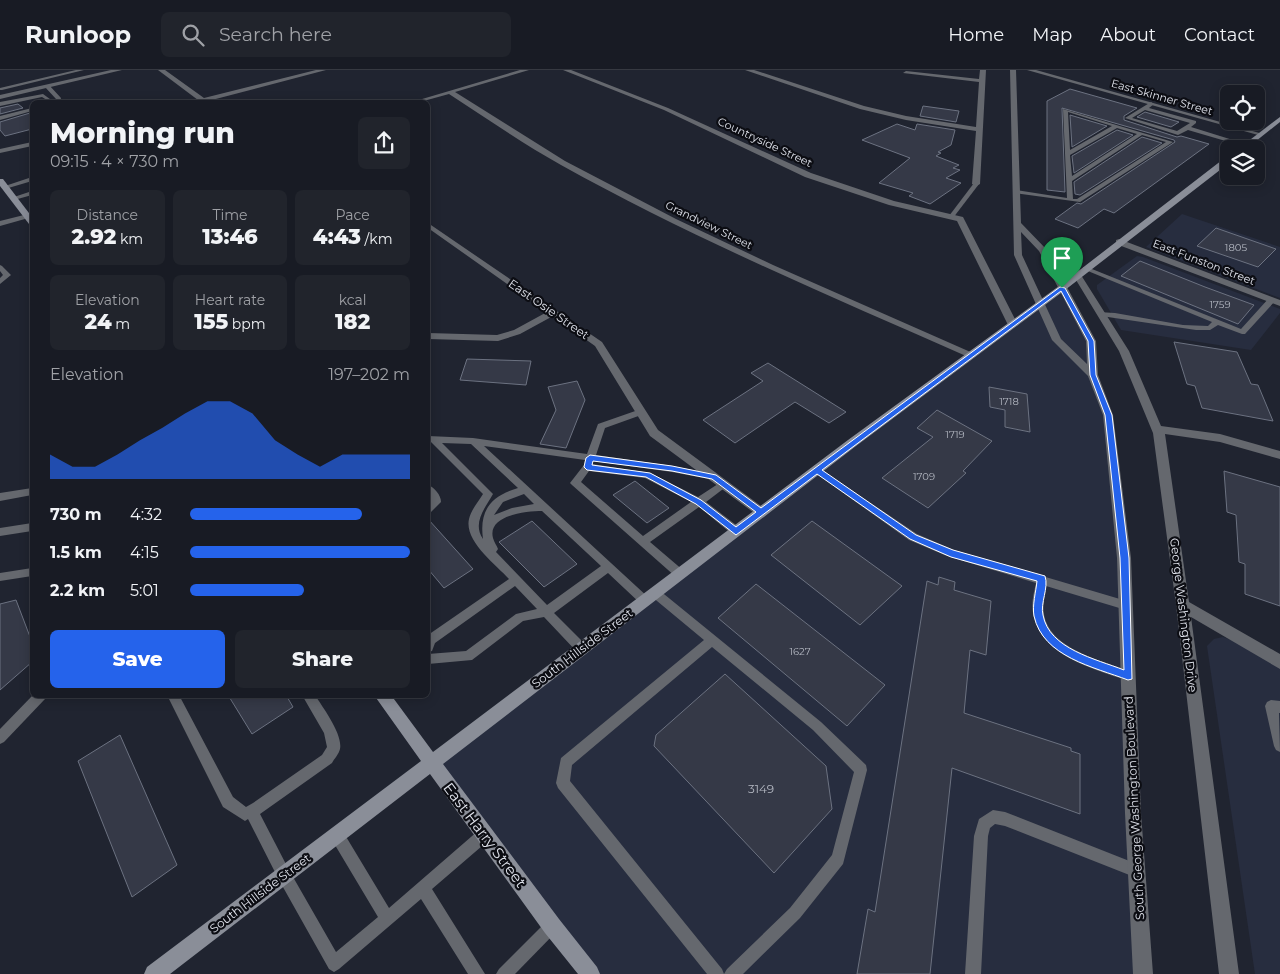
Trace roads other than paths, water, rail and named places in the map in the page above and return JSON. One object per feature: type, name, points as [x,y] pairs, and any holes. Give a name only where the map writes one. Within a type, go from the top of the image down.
[{"type":"main road","points":[[1253,140],[1280,119]]},
{"type":"main road","points":[[1120,242],[1220,166]]},
{"type":"main road","points":[[2,184],[30,217]]},
{"type":"main road","name":"South Hillside Street","points":[[154,974],[970,354],[1013,325],[1062,288],[1077,274],[1120,242]]},
{"type":"main road","name":"East Harry Street","points":[[384,698],[484,835],[590,974]]},
{"type":"street","points":[[3,96],[119,70]]},
{"type":"street","points":[[161,70],[199,100]]},
{"type":"street","points":[[210,100],[323,70]]},
{"type":"street","points":[[422,100],[526,70]]},
{"type":"street","name":"Countryside Street","points":[[566,70],[666,109],[808,175],[892,203],[955,218]]},
{"type":"street","points":[[748,70],[862,108],[906,118],[979,129]]},
{"type":"street","points":[[976,184],[983,70]]},
{"type":"street","name":"South George Washington Boulevard","points":[[1013,70],[1018,255],[1057,340],[1093,375]]},
{"type":"street","name":"East Skinner Street","points":[[1030,70],[1260,134]]},
{"type":"street","points":[[906,73],[982,81]]},
{"type":"street","name":"Grandview Street","points":[[450,92],[562,162],[672,221],[770,267],[970,354]]},
{"type":"street","points":[[0,151],[30,144]]},
{"type":"street","points":[[0,224],[30,218]]},
{"type":"street","points":[[955,218],[1013,325]]},
{"type":"street","name":"South George Washington Boulevard","points":[[1018,224],[1043,250],[1091,341],[1093,375],[1108,415],[1124,558],[1143,974]]},
{"type":"street","name":"East Osie Street","points":[[430,226],[599,344],[654,433],[761,512]]},
{"type":"street","name":"East Funston Street","points":[[1120,242],[1276,301]]},
{"type":"street","name":"George Washington Drive","points":[[1077,274],[1124,351],[1157,429],[1183,605],[1229,974]]},
{"type":"street","points":[[430,336],[498,338],[517,332],[554,312]]},
{"type":"street","points":[[1157,429],[1220,438],[1280,454]]},
{"type":"street","points":[[1183,605],[1280,662]]},
{"type":"lane","points":[[3,96],[1,89],[82,70]]},
{"type":"lane","points":[[47,86],[59,100]]},
{"type":"lane","points":[[0,104],[43,95],[49,100]]},
{"type":"lane","points":[[1144,108],[1194,122],[1178,133],[1128,118],[1144,108],[1151,104]]},
{"type":"lane","points":[[0,118],[30,110]]},
{"type":"lane","points":[[1016,192],[1070,200],[1078,201],[1170,142],[1065,110],[1070,200]]},
{"type":"lane","points":[[1068,154],[1116,126]]},
{"type":"lane","points":[[1187,128],[1223,140]]},
{"type":"lane","points":[[1070,180],[1141,134]]},
{"type":"lane","points":[[2,184],[30,179]]},
{"type":"lane","points":[[955,218],[976,184]]},
{"type":"lane","points":[[14,198],[30,194]]},
{"type":"lane","points":[[0,267],[7,275],[0,282]]},
{"type":"lane","points":[[1085,268],[1242,332],[1276,301]]},
{"type":"lane","points":[[1101,314],[1122,315],[1201,329],[1210,328],[1217,322]]},
{"type":"lane","points":[[641,412],[601,426],[589,462],[575,483],[680,574]]},
{"type":"lane","points":[[430,439],[473,442],[589,462],[647,475],[699,502],[736,531]]},
{"type":"lane","points":[[430,439],[488,494],[474,515],[472,529],[477,539],[582,648]]},
{"type":"lane","points":[[473,442],[608,567],[712,640],[818,726],[861,770],[838,859],[795,913],[732,974]]},
{"type":"lane","points":[[589,462],[670,468],[714,477]]},
{"type":"lane","points":[[666,484],[670,468]]},
{"type":"lane","points":[[817,470],[913,537],[951,553],[1126,605]]},
{"type":"lane","points":[[642,542],[724,484]]},
{"type":"lane","points":[[507,571],[487,541],[488,528],[486,523],[492,506],[502,497],[525,490]]},
{"type":"lane","points":[[0,497],[30,492]]},
{"type":"lane","points":[[430,493],[436,498],[436,502],[430,508]]},
{"type":"lane","points":[[488,528],[500,514],[526,507],[544,507]]},
{"type":"lane","points":[[0,532],[30,527]]},
{"type":"lane","points":[[430,659],[468,656],[520,617],[547,612],[608,567]]},
{"type":"lane","points":[[0,577],[30,572]]},
{"type":"lane","points":[[1042,579],[1038,614],[1041,625],[1055,643],[1069,653],[1128,676]]},
{"type":"lane","points":[[430,640],[516,580]]},
{"type":"lane","points":[[712,640],[566,762],[563,783],[717,974]]},
{"type":"lane","points":[[0,738],[38,698]]},
{"type":"lane","points":[[175,698],[228,802],[245,814],[328,759],[334,748],[330,731],[310,698]]},
{"type":"lane","points":[[1280,707],[1271,706],[1280,745]]},
{"type":"lane","points":[[251,811],[284,875],[334,964],[484,835]]},
{"type":"lane","points":[[973,974],[982,836],[984,824],[993,817],[1005,818],[1137,871]]},
{"type":"lane","points":[[337,835],[387,919]]},
{"type":"lane","points":[[423,888],[477,974]]},
{"type":"lane","points":[[504,974],[552,926]]}]
